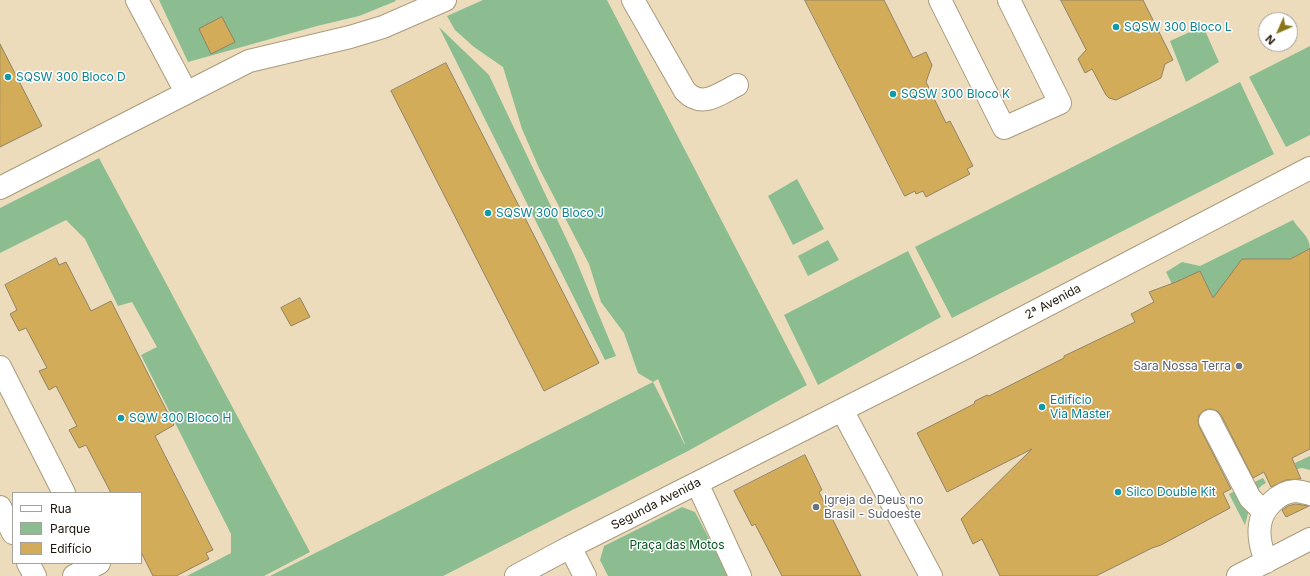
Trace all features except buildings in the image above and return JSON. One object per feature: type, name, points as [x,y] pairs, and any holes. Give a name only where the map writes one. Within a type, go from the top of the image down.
[{"type":"street","points":[[137,0],[186,92]]},
{"type":"street","points":[[0,188],[249,61],[363,33],[445,0]]},
{"type":"street","points":[[633,0],[685,91],[690,97],[697,100],[703,100],[737,85]]},
{"type":"street","points":[[940,0],[1004,128],[1060,103],[1009,0]]},
{"type":"street","name":"2ª Avenida","points":[[795,434],[974,344],[1310,168]]},
{"type":"street","points":[[0,368],[63,492]]},
{"type":"street","points":[[842,410],[932,576]]},
{"type":"street","points":[[1210,421],[1250,498],[1258,506],[1265,510]]},
{"type":"street","name":"Segunda Avenida","points":[[516,576],[570,547],[795,434]]},
{"type":"street","points":[[697,483],[740,576]]},
{"type":"street","points":[[1255,570],[1260,541],[1260,525],[1265,510],[1281,495],[1295,491],[1310,494]]},
{"type":"street","points":[[0,508],[12,531]]},
{"type":"street","points":[[1255,570],[1310,539]]},
{"type":"street","points":[[570,547],[585,576]]},
{"type":"street","points":[[29,564],[35,576]]},
{"type":"street","points":[[74,576],[97,564]]},
{"type":"green space","points":[[159,0],[396,1],[359,16],[317,26],[188,62]]},
{"type":"green space","points":[[483,0],[607,0],[807,385],[688,451],[443,576],[270,576],[653,382],[638,373],[624,333],[601,302],[589,264],[539,168],[522,129],[503,67],[474,47],[455,30],[447,16]],"holes":[[[658,379],[685,444],[685,445],[653,382]]]},
{"type":"green space","points":[[1203,26],[1219,62],[1186,82],[1170,41]]},
{"type":"green space","points":[[439,27],[489,75],[573,253],[616,356],[605,360]]},
{"type":"green space","points":[[1310,46],[1310,135],[1286,147],[1249,77]]},
{"type":"green space","points":[[1240,82],[1274,154],[952,318],[915,247]]},
{"type":"green space","points":[[99,158],[310,552],[264,576],[187,576],[231,553],[231,534],[141,355],[157,347],[132,302],[118,306],[85,239],[66,220],[0,253],[0,208]]},
{"type":"green space","points":[[797,179],[824,229],[793,245],[768,196]]},
{"type":"green space","points":[[1293,220],[1308,240],[1310,249],[1213,298],[1201,273],[1173,286],[1166,272],[1182,262],[1200,266]]},
{"type":"green space","points":[[828,240],[839,260],[808,276],[798,256]]},
{"type":"green space","points":[[908,251],[941,317],[818,385],[784,315]]},
{"type":"green space","points":[[1310,456],[1310,470],[1302,468],[1297,469],[1295,463]]},
{"type":"green space","points":[[1263,478],[1266,483],[1257,490],[1254,495],[1245,525],[1229,494]]},
{"type":"green space","name":"Praça das Motos","points":[[682,507],[695,512],[729,576],[608,576],[600,560],[604,546]]},
{"type":"place","name":"SQSW 300 Bloco L","points":[[1116,27]]},
{"type":"place","name":"SQSW 300 Bloco D","points":[[8,77]]},
{"type":"place","name":"SQSW 300 Bloco K","points":[[893,94]]},
{"type":"place","name":"SQSW 300 Bloco J","points":[[488,213]]},
{"type":"place","name":"Sara Nossa Terra","points":[[1239,366]]},
{"type":"place","name":"Edifício Via Master","points":[[1042,407]]},
{"type":"place","name":"SQW 300 Bloco H","points":[[121,418]]},
{"type":"place","name":"Silco Double Kit","points":[[1118,492]]},
{"type":"place","name":"Igreja de Deus no Brasil - Sudoeste","points":[[816,507]]}]
